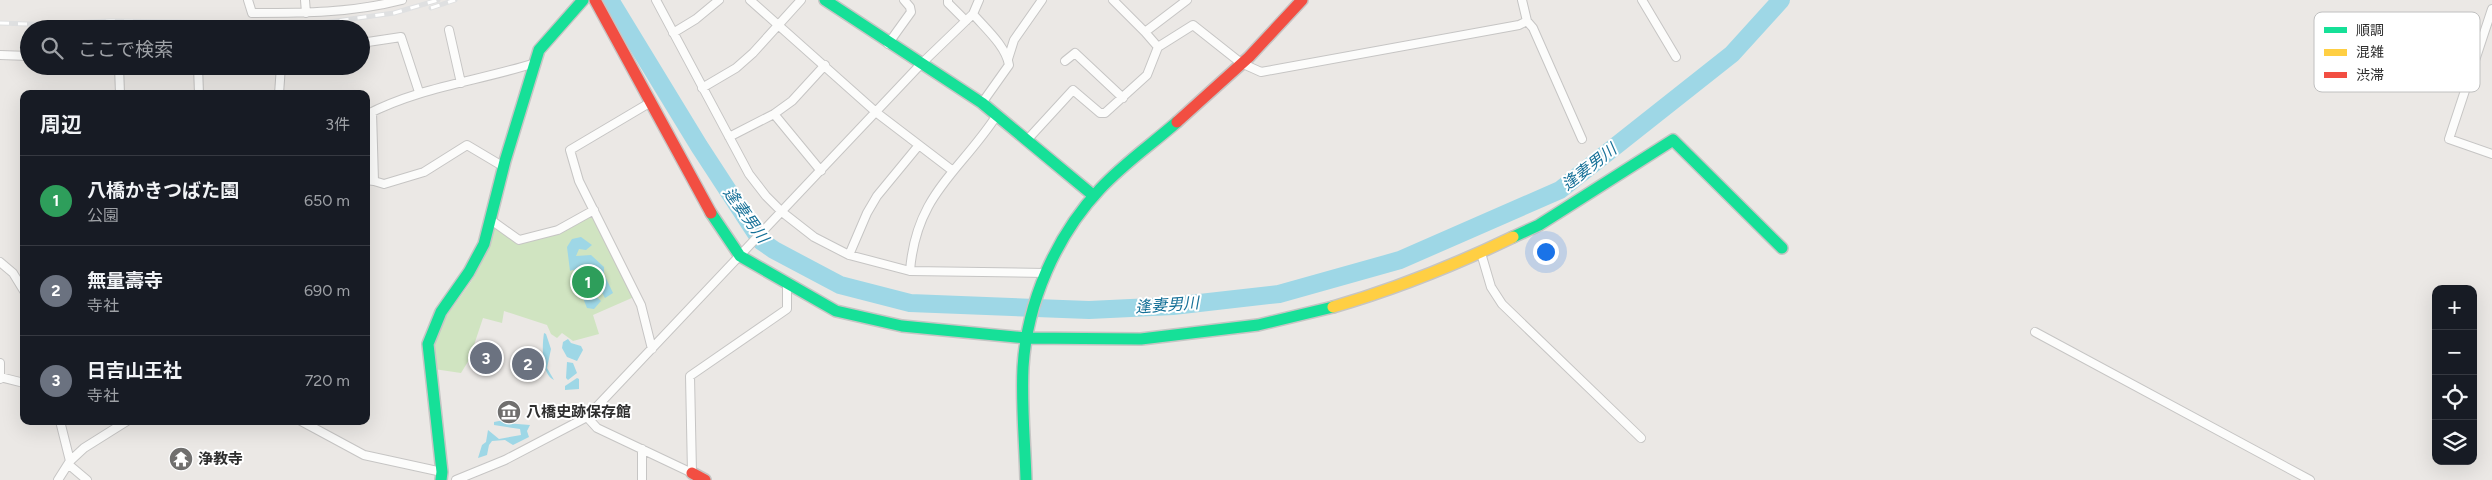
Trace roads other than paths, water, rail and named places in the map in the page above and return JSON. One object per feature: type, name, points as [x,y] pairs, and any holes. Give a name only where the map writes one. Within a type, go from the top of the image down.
[{"type":"street","points":[[248,0],[252,13],[306,13],[354,10],[402,0]]},
{"type":"street","points":[[305,0],[306,13]]},
{"type":"street","points":[[353,0],[354,10]]},
{"type":"street","points":[[308,425],[364,455],[442,476],[430,382],[428,344],[441,312],[469,272],[484,244],[504,167],[539,50],[583,0]]},
{"type":"street","points":[[595,0],[718,226],[742,253],[787,285],[836,311],[883,322],[1027,333],[1141,339],[1258,325],[1307,314],[1374,295],[1481,253],[1538,225],[1672,140],[1782,248]]},
{"type":"street","points":[[656,0],[749,174],[766,196],[782,212],[814,237],[849,255],[910,271],[1043,278]]},
{"type":"street","points":[[673,33],[704,14],[719,0]]},
{"type":"street","points":[[750,0],[877,112],[953,171]]},
{"type":"street","points":[[702,88],[736,68],[754,53],[802,0]]},
{"type":"street","points":[[825,0],[888,44],[982,103],[1028,139],[1094,196]]},
{"type":"street","points":[[888,44],[911,12],[910,7],[904,0]]},
{"type":"street","points":[[948,0],[948,3],[966,21]]},
{"type":"street","points":[[456,480],[505,460],[587,417],[921,64],[973,14],[979,0]]},
{"type":"street","points":[[1008,59],[1014,40],[1042,0]]},
{"type":"street","points":[[1113,0],[1158,47]]},
{"type":"street","points":[[1026,480],[1023,396],[1027,333],[1043,278],[1060,246],[1094,196],[1282,25],[1302,0]]},
{"type":"street","points":[[1522,0],[1527,21],[1533,28],[1582,139]]},
{"type":"street","points":[[1642,0],[1676,57]]},
{"type":"street","points":[[1145,32],[1182,1]]},
{"type":"street","points":[[2480,45],[2492,9]]},
{"type":"street","points":[[973,14],[1008,59],[1009,65],[982,103]]},
{"type":"street","points":[[1028,139],[1073,90],[1103,114],[1147,75],[1158,47],[1193,25],[1241,63],[1261,72],[1519,25],[1527,21]]},
{"type":"street","points":[[449,30],[461,83]]},
{"type":"street","points":[[370,41],[401,37],[419,92]]},
{"type":"street","points":[[1065,61],[1075,53],[1123,98]]},
{"type":"street","points":[[0,55],[20,56]]},
{"type":"street","points":[[370,113],[419,92],[535,63]]},
{"type":"street","points":[[729,138],[774,114],[792,101],[824,65]]},
{"type":"street","points":[[119,75],[120,90]]},
{"type":"street","points":[[198,75],[198,90]]},
{"type":"street","points":[[279,90],[280,75]]},
{"type":"street","points":[[2465,92],[2449,139],[2492,154]]},
{"type":"street","points":[[651,102],[570,150],[579,181],[641,305],[652,349]]},
{"type":"street","points":[[774,114],[821,171]]},
{"type":"street","points":[[910,271],[912,248],[925,209],[997,115]]},
{"type":"street","points":[[370,181],[384,184],[424,172],[467,145],[504,167]]},
{"type":"street","points":[[849,255],[867,213],[877,196],[919,145]]},
{"type":"street","points":[[491,220],[519,240],[558,230],[594,210]]},
{"type":"street","points":[[1481,253],[1491,287],[1502,304],[1641,438]]},
{"type":"street","points":[[0,262],[13,274],[20,284]]},
{"type":"street","points":[[692,473],[690,376],[787,309],[787,285]]},
{"type":"street","points":[[2035,332],[2310,480]]},
{"type":"street","points":[[0,362],[0,378],[20,382]]},
{"type":"street","points":[[587,417],[597,428],[705,480]]},
{"type":"street","points":[[61,425],[69,462],[87,480]]},
{"type":"street","points":[[58,480],[69,462],[84,448],[120,425]]},
{"type":"street","points":[[642,450],[642,480]]},
{"type":"water","points":[[581,237],[592,245],[586,250],[579,249],[576,256],[591,255],[604,267],[604,274],[613,293],[605,298],[596,281],[587,273],[582,270],[570,271],[567,247],[572,239]]},
{"type":"water","points":[[581,281],[593,284],[594,294],[601,301],[594,309],[587,308],[579,288]]},
{"type":"water","points":[[544,333],[551,349],[547,368],[554,380],[550,377],[545,366],[543,352]]},
{"type":"water","points":[[568,339],[571,343],[581,346],[583,350],[577,361],[567,357],[562,348],[563,342]]},
{"type":"water","points":[[567,362],[573,363],[577,373],[568,380],[566,378]]},
{"type":"water","points":[[577,378],[579,379],[579,389],[565,390],[565,386]]},
{"type":"water","points":[[504,420],[506,423],[530,425],[527,431],[529,437],[513,445],[505,440],[492,441],[487,455],[478,458],[482,445],[486,442],[488,430],[499,439],[521,435],[520,429],[494,425],[494,422]]},
{"type":"waterway","name":"逢妻男川","points":[[610,0],[699,146],[761,241],[774,250],[840,285],[910,303],[1089,310],[1173,306],[1279,294],[1400,260],[1560,190],[1732,54],[1781,0]]},
{"type":"railway","points":[[344,20],[394,13],[438,0]]},
{"type":"railway","points":[[431,8],[455,0]]},
{"type":"railway","points":[[0,23],[20,24]]},
{"type":"place","name":"八橋かきつばた園","points":[[588,282]]},
{"type":"place","name":"日吉山王社","points":[[486,358]]},
{"type":"place","name":"無量壽寺","points":[[528,364]]},
{"type":"place","name":"八橋史跡保存館","points":[[509,412]]},
{"type":"place","name":"浄教寺","points":[[181,459]]}]
